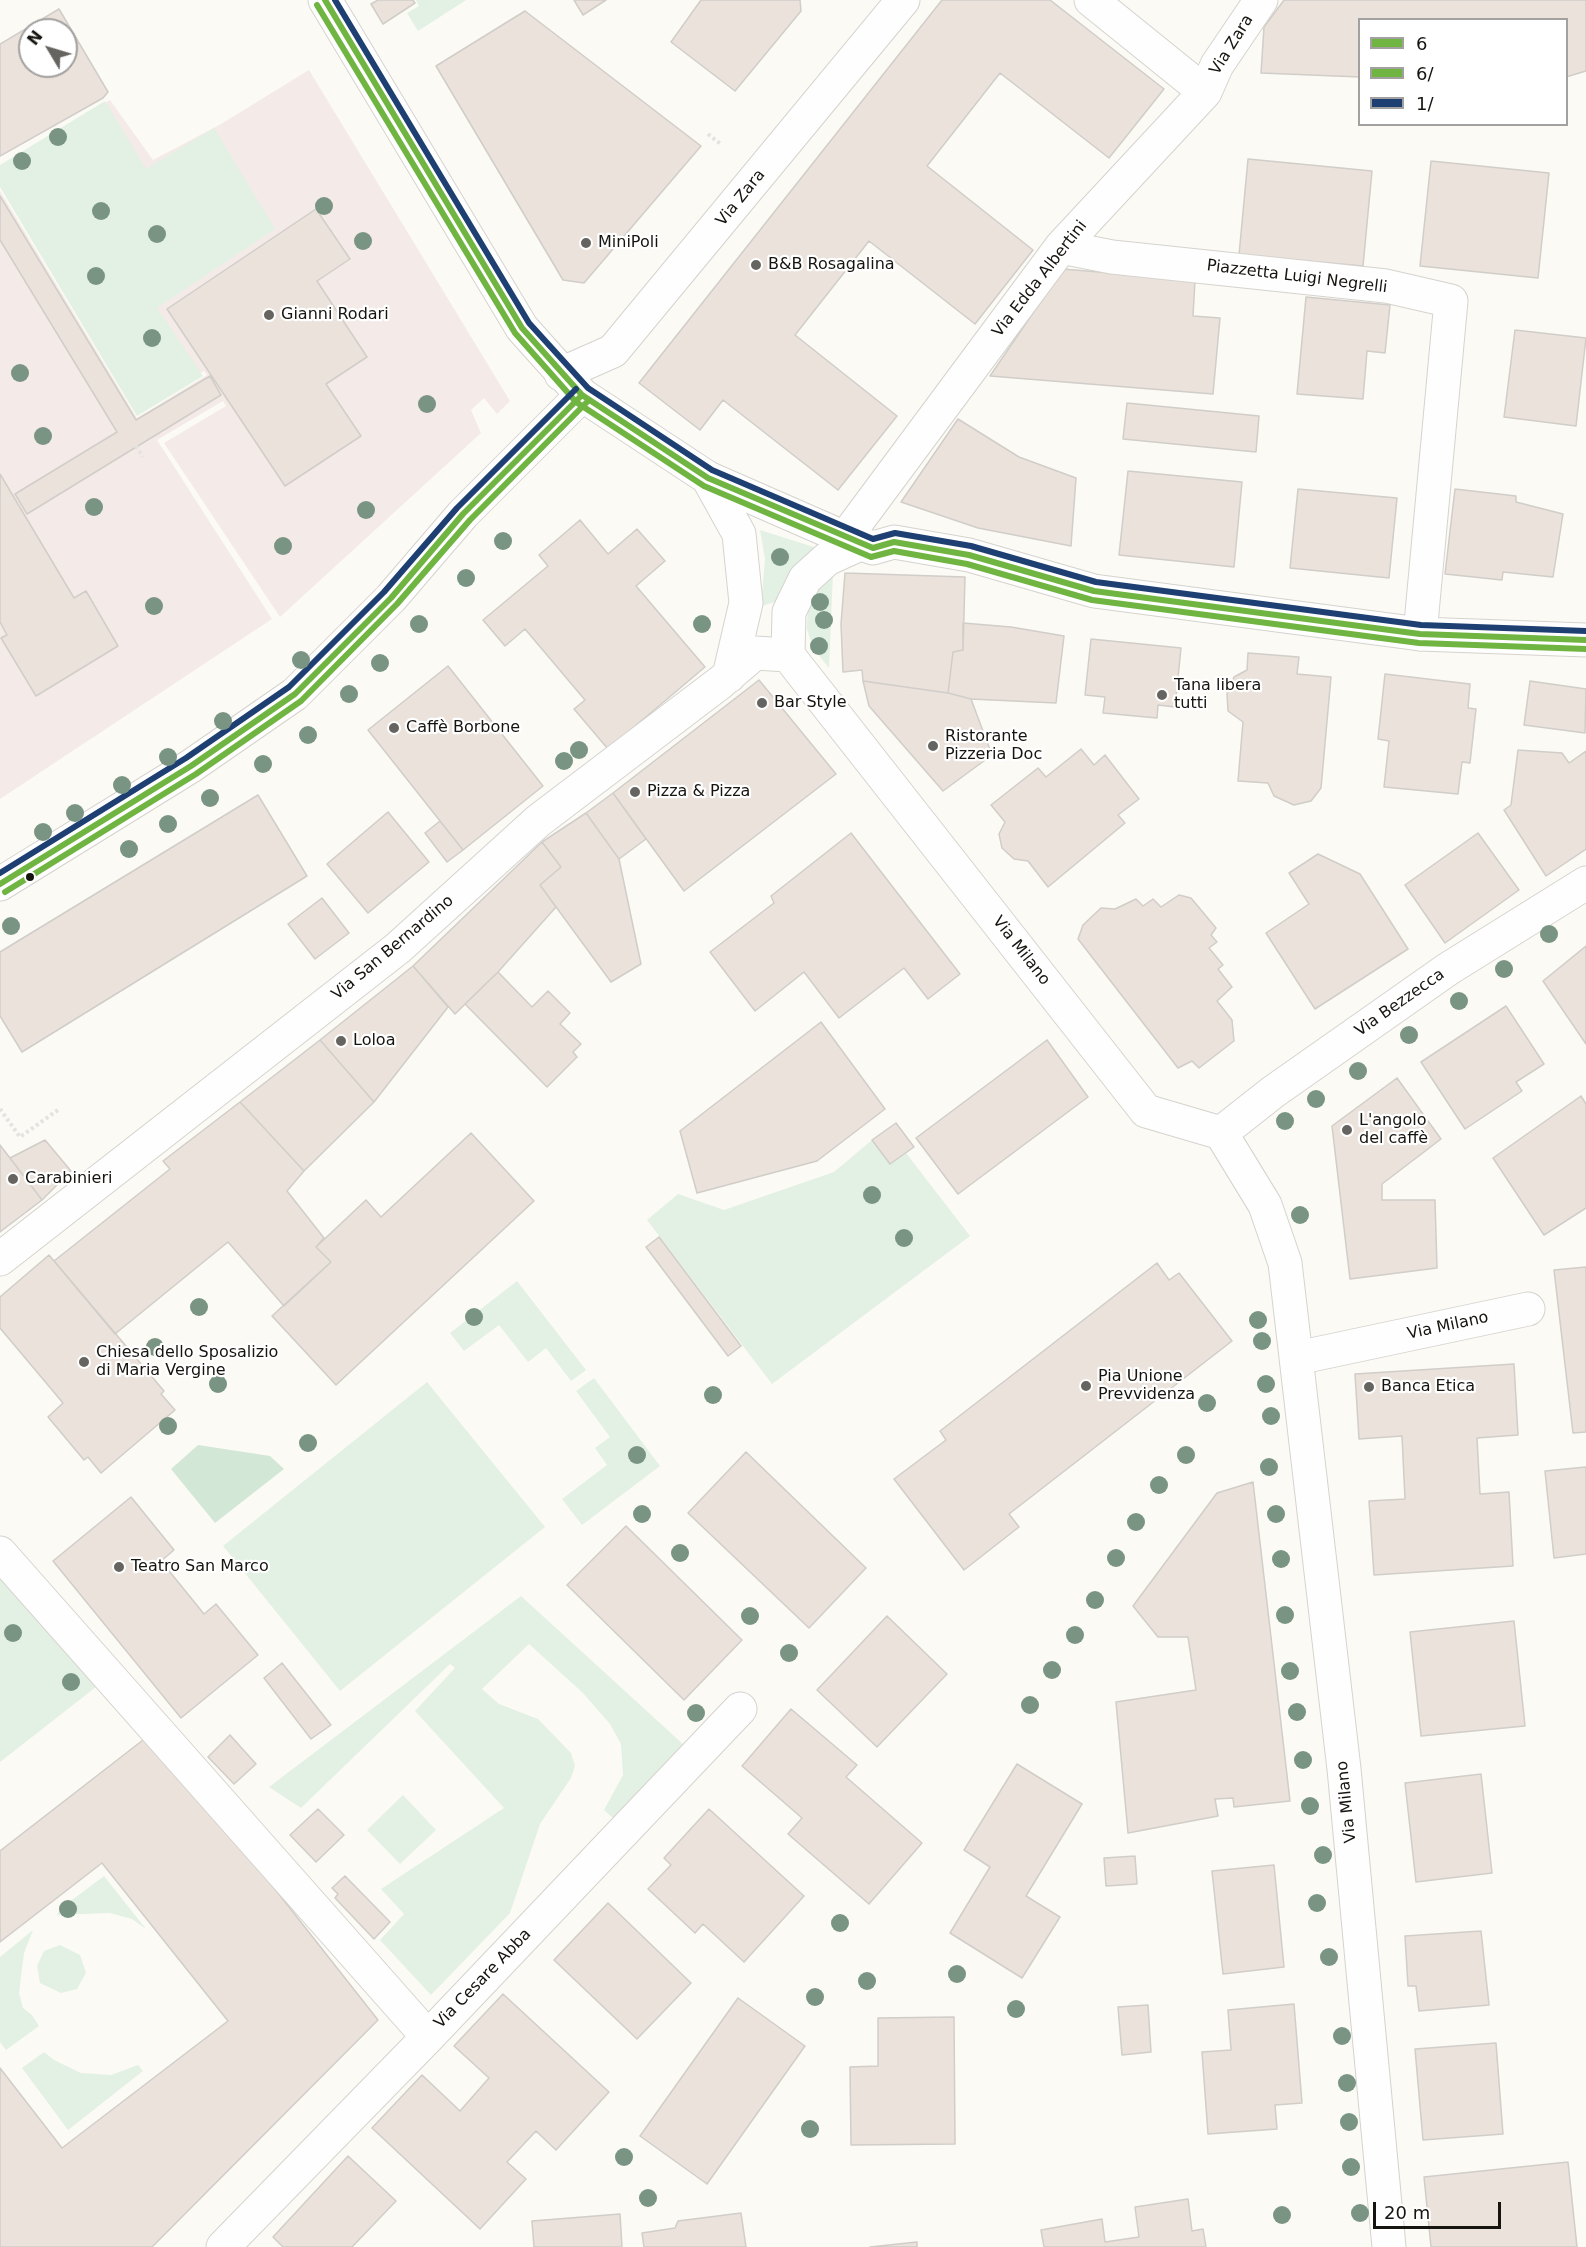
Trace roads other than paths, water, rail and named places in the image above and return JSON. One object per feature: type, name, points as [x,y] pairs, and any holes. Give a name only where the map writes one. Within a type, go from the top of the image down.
[{"type":"street","points":[[325,0],[522,328],[571,385],[708,478],[873,548],[894,542],[969,555],[1102,592],[1420,634],[1586,640]]},
{"type":"street","name":"Via Zara","points":[[571,385],[613,351],[903,0]]},
{"type":"street","points":[[1090,0],[1205,92]]},
{"type":"street","name":"Via Zara","points":[[1205,92],[1217,65],[1261,0]]},
{"type":"street","name":"Via Edda Albertini","points":[[853,541],[1061,247],[1205,92]]},
{"type":"street","name":"Piazzetta Luigi Negrelli","points":[[1061,247],[1112,257],[1386,286],[1451,301],[1420,634]]},
{"type":"street","points":[[0,884],[191,766],[295,694],[391,598],[571,385]]},
{"type":"street","points":[[708,478],[739,534],[746,603],[729,676]]},
{"type":"street","points":[[788,655],[789,612],[805,579],[827,559],[853,541]]},
{"type":"street","name":"Via San Bernardino","points":[[0,1259],[398,948],[538,820],[729,676],[755,653],[788,655]]},
{"type":"street","name":"Via Milano","points":[[788,655],[1146,1111],[1221,1133],[1265,1205],[1285,1263],[1297,1358],[1344,1769],[1389,2247]]},
{"type":"street","name":"Via Bezzecca","points":[[1221,1133],[1273,1092],[1448,969],[1586,883]]},
{"type":"street","name":"Via Milano","points":[[1297,1358],[1528,1309]]},
{"type":"street","points":[[0,1553],[428,2037]]},
{"type":"street","name":"Via Cesare Abba","points":[[222,2247],[428,2037],[740,1708]]},
{"type":"place","name":"MiniPoli","points":[[586,243]]},
{"type":"place","name":"B&B Rosagalina","points":[[756,265]]},
{"type":"place","name":"Gianni Rodari","points":[[269,315]]},
{"type":"place","name":"Tana libera tutti","points":[[1162,695]]},
{"type":"place","name":"Bar Style","points":[[762,703]]},
{"type":"place","name":"Caffè Borbone","points":[[394,728]]},
{"type":"place","name":"Ristorante Pizzeria Doc","points":[[933,746]]},
{"type":"place","name":"Pizza & Pizza","points":[[635,792]]},
{"type":"place","name":"Loloa","points":[[341,1041]]},
{"type":"place","name":"L'angolo del caffè","points":[[1347,1130]]},
{"type":"place","name":"Carabinieri","points":[[13,1179]]},
{"type":"place","name":"Chiesa dello Sposalizio di Maria Vergine","points":[[84,1362]]},
{"type":"place","name":"Pia Unione Prevvidenza","points":[[1086,1386]]},
{"type":"place","name":"Banca Etica","points":[[1369,1387]]},
{"type":"place","name":"Teatro San Marco","points":[[119,1567]]}]
